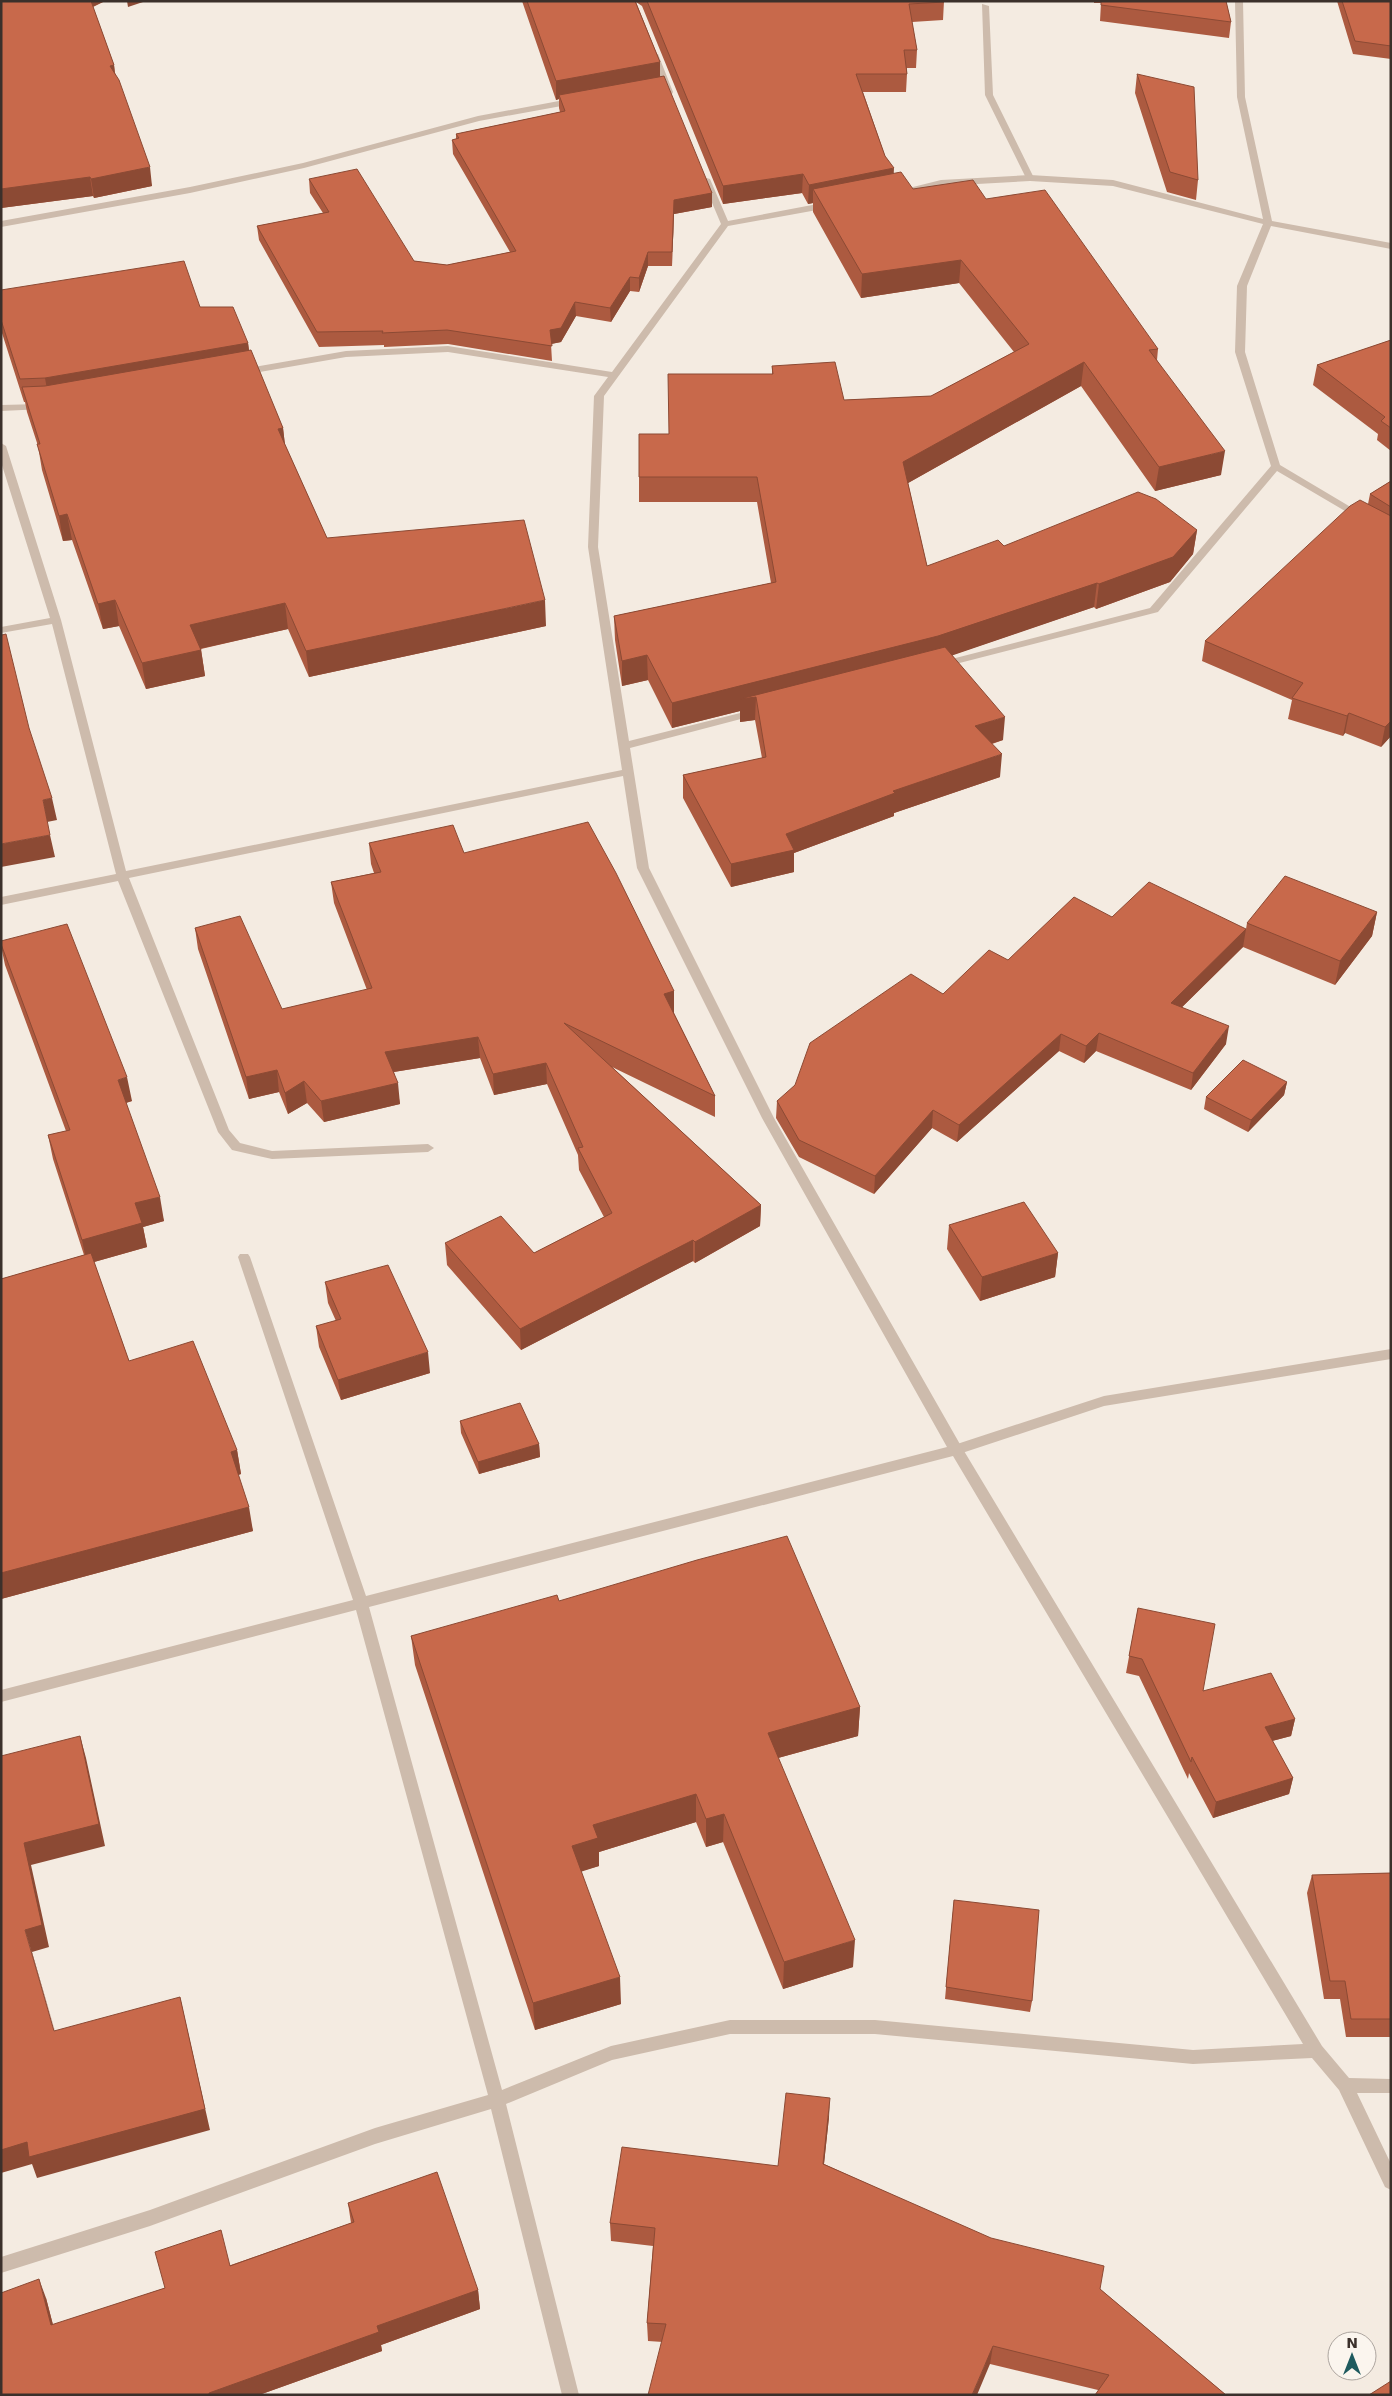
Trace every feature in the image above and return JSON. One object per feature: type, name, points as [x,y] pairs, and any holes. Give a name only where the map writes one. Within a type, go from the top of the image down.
[{"type":"street","points":[[1239,1],[1242,97],[1268,223],[1242,286],[1240,352],[1265,426],[1276,466],[1391,535]]},
{"type":"street","points":[[985,6],[989,95],[1030,178]]},
{"type":"street","points":[[649,42],[661,85],[673,102]]},
{"type":"street","points":[[1,224],[190,190],[304,165],[478,119],[581,100]]},
{"type":"street","points":[[699,163],[725,224]]},
{"type":"street","points":[[885,194],[941,183],[1030,178],[1113,183],[1268,223],[1391,246]]},
{"type":"street","points":[[838,203],[725,224],[599,396],[594,547],[643,868],[768,1118],[956,1450],[1316,2051],[1346,2085],[1391,2182]]},
{"type":"street","points":[[231,374],[346,354],[448,349],[614,375]]},
{"type":"street","points":[[1,408],[48,406]]},
{"type":"street","points":[[1,446],[56,620],[122,876],[224,1132],[236,1146],[272,1155],[428,1148]]},
{"type":"street","points":[[933,667],[1154,610],[1276,466]]},
{"type":"street","points":[[1,630],[56,620]]},
{"type":"street","points":[[624,746],[769,709]]},
{"type":"street","points":[[1,901],[628,772]]},
{"type":"street","points":[[244,1257],[361,1603],[497,2100],[571,2395]]},
{"type":"street","points":[[1,1696],[956,1450],[1104,1401],[1391,1354]]},
{"type":"street","points":[[1,2265],[150,2218],[375,2136],[497,2100],[611,2053],[730,2027],[875,2027],[1194,2056],[1316,2051]]},
{"type":"street","points":[[1346,2085],[1391,2086]]},
{"type":"building","points":[[1,1],[91,1],[114,65],[110,66],[119,80],[150,167],[91,179],[90,177],[1,189]]},
{"type":"building","points":[[527,1],[635,1],[660,62],[556,81]]},
{"type":"building","points":[[647,1],[944,1],[909,4],[917,50],[904,50],[907,74],[856,74],[885,156],[894,168],[809,185],[803,174],[723,186]]},
{"type":"building","points":[[1101,1],[1226,1],[1231,22],[1101,5]]},
{"type":"building","points":[[1342,1],[1391,1],[1391,46],[1355,41]]},
{"type":"building","points":[[1137,74],[1194,87],[1198,180],[1170,172]]},
{"type":"building","points":[[664,76],[712,193],[674,200],[672,252],[648,252],[639,278],[630,277],[610,308],[575,302],[561,328],[550,330],[552,346],[447,330],[382,333],[383,331],[317,332],[257,226],[329,212],[309,179],[357,169],[414,261],[447,265],[516,251],[452,140],[459,138],[456,134],[565,111],[559,95]]},
{"type":"building","points":[[901,172],[913,189],[973,180],[986,199],[1045,190],[1158,349],[1149,350],[1225,451],[1159,467],[1084,362],[903,462],[927,566],[998,540],[1004,546],[1138,492],[1156,499],[1197,530],[1173,557],[1099,584],[1097,583],[938,636],[672,703],[647,655],[622,661],[614,616],[776,582],[757,477],[639,477],[639,434],[669,434],[668,374],[773,374],[772,366],[835,362],[844,400],[931,396],[1029,344],[961,260],[862,274],[813,189]]},
{"type":"building","points":[[184,261],[200,307],[233,307],[248,343],[45,378],[20,379],[1,320],[1,290]]},
{"type":"building","points":[[1391,340],[1391,428],[1381,421],[1385,417],[1317,365]]},
{"type":"building","points":[[251,350],[283,428],[278,429],[327,538],[524,520],[545,600],[306,651],[285,603],[190,625],[201,650],[142,663],[115,600],[98,604],[67,514],[59,516],[37,444],[40,444],[22,387],[45,386]]},
{"type":"building","points":[[1391,481],[1391,507],[1370,494]]},
{"type":"building","points":[[1360,500],[1391,516],[1391,721],[1385,727],[1349,713],[1347,716],[1292,698],[1303,683],[1205,641],[1350,506]]},
{"type":"building","points":[[1,633],[2,635],[6,634],[29,728],[52,798],[43,800],[50,835],[1,844]]},
{"type":"building","points":[[945,647],[1005,717],[975,726],[1002,754],[893,791],[895,793],[786,834],[794,850],[731,864],[683,775],[766,757],[756,697],[740,699]]},
{"type":"building","points":[[588,822],[616,873],[674,991],[664,994],[715,1096],[564,1023],[761,1205],[695,1242],[693,1240],[520,1329],[445,1243],[501,1216],[534,1253],[612,1213],[578,1148],[583,1147],[546,1063],[493,1074],[478,1037],[385,1052],[398,1083],[321,1101],[304,1081],[285,1093],[277,1070],[246,1077],[195,928],[240,916],[282,1009],[372,988],[331,882],[381,872],[369,843],[453,825],[464,853]]},
{"type":"building","points":[[1285,876],[1377,912],[1340,961],[1247,923]]},
{"type":"building","points":[[1149,882],[1246,929],[1171,1003],[1229,1026],[1193,1073],[1099,1033],[1086,1046],[1061,1034],[959,1125],[933,1110],[875,1176],[799,1140],[777,1101],[795,1085],[810,1043],[911,974],[943,994],[989,950],[1008,960],[1074,897],[1112,917]]},
{"type":"building","points":[[67,924],[127,1077],[118,1080],[160,1197],[135,1203],[142,1223],[82,1240],[48,1135],[70,1130],[1,944],[1,941]]},
{"type":"building","points":[[1243,1060],[1287,1082],[1251,1120],[1206,1097]]},
{"type":"building","points":[[1024,1202],[1058,1253],[982,1277],[949,1225]]},
{"type":"building","points":[[91,1253],[129,1361],[193,1341],[237,1450],[231,1452],[249,1507],[1,1573],[1,1279]]},
{"type":"building","points":[[388,1265],[428,1352],[338,1380],[316,1326],[341,1319],[325,1282]]},
{"type":"building","points":[[520,1403],[539,1444],[478,1462],[460,1421]]},
{"type":"building","points":[[787,1536],[860,1707],[768,1733],[855,1940],[784,1962],[724,1814],[706,1819],[696,1794],[593,1825],[598,1838],[572,1846],[620,1977],[533,2003],[411,1636],[557,1595],[559,1601],[697,1560]]},
{"type":"building","points":[[1138,1608],[1215,1624],[1203,1691],[1271,1673],[1295,1719],[1265,1727],[1293,1778],[1216,1802],[1192,1757],[1191,1762],[1142,1659],[1129,1656]]},
{"type":"building","points":[[80,1736],[99,1824],[24,1843],[42,1925],[25,1930],[54,2031],[180,1997],[205,2109],[29,2157],[27,2142],[1,2150],[1,1756]]},
{"type":"building","points":[[1391,1873],[1391,2019],[1351,2019],[1345,1981],[1330,1981],[1312,1875]]},
{"type":"building","points":[[954,1900],[1039,1910],[1032,2001],[946,1987]]},
{"type":"building","points":[[786,2093],[830,2098],[823,2164],[991,2238],[1104,2266],[1100,2289],[1226,2395],[1095,2395],[1109,2375],[993,2346],[972,2395],[648,2395],[666,2324],[647,2323],[655,2228],[610,2223],[622,2147],[778,2166]]},
{"type":"building","points":[[437,2172],[478,2290],[377,2326],[379,2332],[209,2393],[209,2395],[1,2395],[1,2293],[39,2279],[51,2325],[165,2288],[155,2252],[221,2230],[230,2266],[354,2222],[348,2203]]},
{"type":"building","points":[[1391,2381],[1391,2395],[1369,2395]]}]
